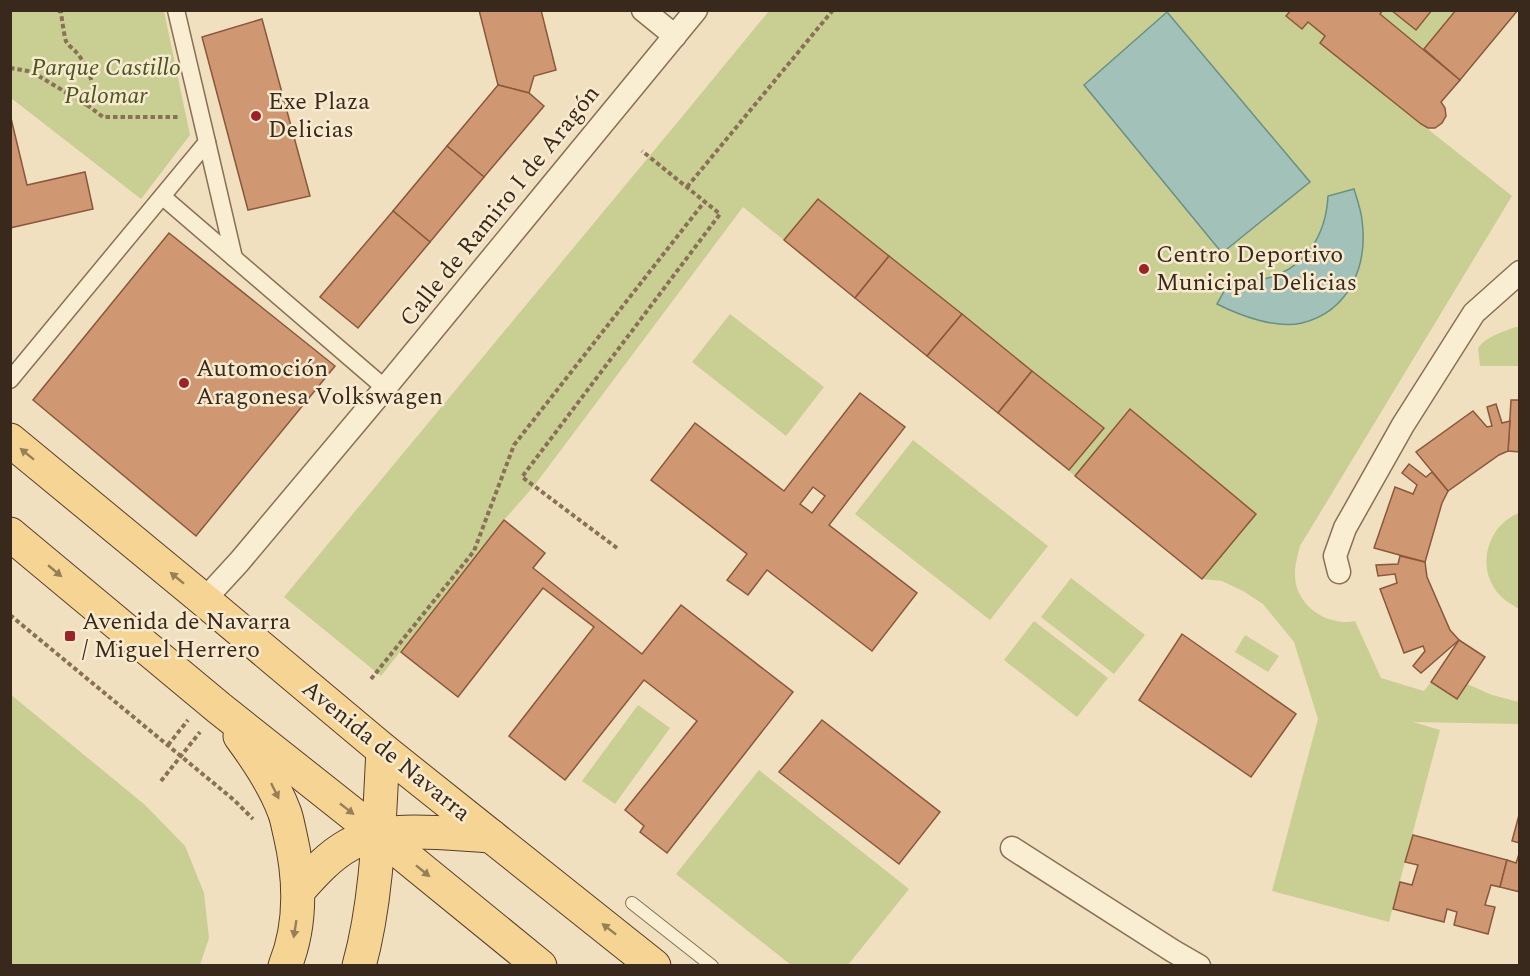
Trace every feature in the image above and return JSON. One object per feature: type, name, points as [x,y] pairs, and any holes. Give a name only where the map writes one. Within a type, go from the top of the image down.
[{"type":"main road","name":"Avenida de Navarra","points":[[10,440],[383,750],[654,966]]},
{"type":"main road","points":[[10,534],[209,720],[250,751],[265,774],[284,811],[295,856],[298,891],[297,925],[285,966]]},
{"type":"main road","points":[[209,720],[378,834],[540,966]]},
{"type":"main road","points":[[359,966],[370,912],[383,750]]},
{"type":"main road","points":[[298,891],[331,857],[350,844],[378,834],[427,832],[491,836]]},
{"type":"street","points":[[176,10],[234,258]]},
{"type":"street","points":[[643,10],[675,36]]},
{"type":"street","name":"Calle de Ramiro I de Aragón","points":[[204,600],[239,562],[385,388],[696,10]]},
{"type":"street","points":[[10,380],[207,142]]},
{"type":"street","points":[[163,196],[385,388]]},
{"type":"street","points":[[1339,572],[1335,556],[1345,528],[1403,425],[1474,313],[1520,272]]},
{"type":"street","points":[[1012,848],[1199,966]]},
{"type":"lane","points":[[632,903],[712,966]]},
{"type":"path","points":[[687,187],[833,10]]},
{"type":"path","points":[[59,11],[66,41],[86,65],[93,88],[87,105]]},
{"type":"path","points":[[10,68],[37,75],[103,117],[201,117]]},
{"type":"path","points":[[617,548],[522,477],[720,214],[642,151]]},
{"type":"path","points":[[371,679],[474,551],[513,445],[705,201]]},
{"type":"path","points":[[10,615],[234,800],[256,823]]},
{"type":"path","points":[[162,781],[209,720]]},
{"type":"path","points":[[168,745],[185,723]]},
{"type":"green space","name":"Parque Castillo Palomar","points":[[10,11],[164,11],[190,135],[141,199],[11,98]]},
{"type":"green space","name":"Centro Deportivo Municipal Delicias","points":[[769,11],[1518,11],[1441,102],[1445,113],[1443,122],[1436,127],[1424,126],[1512,196],[1300,546],[1296,565],[1296,584],[1304,601],[1318,614],[1327,618],[1336,621],[1355,621],[1381,678],[1424,691],[1431,682],[1457,698],[1467,684],[1492,695],[1519,702],[1519,724],[1413,722],[1440,730],[1389,922],[1272,891],[1318,719],[1294,642],[1263,604],[1222,581],[1202,579],[743,207],[534,486],[504,520],[381,676],[284,597]]},
{"type":"green space","points":[[730,314],[824,387],[786,436],[692,362]]},
{"type":"green space","points":[[1519,327],[1519,366],[1480,366],[1478,348],[1495,335]]},
{"type":"green space","points":[[913,440],[1048,546],[990,620],[855,514]]},
{"type":"green space","points":[[1519,513],[1519,609],[1504,600],[1497,592],[1487,570],[1487,558],[1488,547],[1493,536],[1508,519]]},
{"type":"green space","points":[[1071,578],[1145,635],[1114,674],[1041,617]]},
{"type":"green space","points":[[1034,621],[1108,678],[1077,717],[1004,660]]},
{"type":"green space","points":[[1245,635],[1279,656],[1268,672],[1235,652]]},
{"type":"green space","points":[[10,694],[145,805],[185,846],[204,893],[209,938],[200,965],[11,965]]},
{"type":"green space","points":[[638,705],[670,728],[615,804],[582,781]]},
{"type":"green space","points":[[759,770],[909,889],[848,965],[791,965],[676,874]]},
{"type":"water","points":[[1167,12],[1310,182],[1222,253],[1084,85]]},
{"type":"water","points":[[1354,189],[1362,220],[1362,253],[1352,284],[1344,297],[1332,308],[1319,317],[1302,323],[1281,324],[1248,317],[1217,304],[1231,279],[1268,278],[1294,266],[1312,247],[1318,236],[1328,196]]},
{"type":"building","points":[[479,10],[541,10],[556,70],[534,76],[529,93],[498,85]]},
{"type":"building","points":[[1291,10],[1383,10],[1380,14],[1460,80],[1441,102],[1446,116],[1442,123],[1435,128],[1428,128],[1421,124],[1320,43],[1325,36],[1308,22],[1302,29],[1286,16]]},
{"type":"building","points":[[1391,10],[1432,10],[1416,30]]},
{"type":"building","points":[[1456,10],[1518,10],[1460,80],[1424,49]]},
{"type":"building","name":"Exe Plaza Delicias","points":[[262,19],[310,196],[248,210],[202,37]]},
{"type":"building","points":[[498,85],[529,93],[544,106],[484,177],[447,146]]},
{"type":"building","points":[[10,114],[27,185],[85,172],[93,209],[10,228]]},
{"type":"building","points":[[447,146],[484,177],[430,242],[393,211]]},
{"type":"building","points":[[818,199],[889,256],[855,298],[784,240]]},
{"type":"building","points":[[393,211],[430,242],[358,328],[320,297]]},
{"type":"building","name":"Automoción Aragonesa Volkswagen","points":[[169,233],[335,366],[196,536],[33,400]]},
{"type":"building","points":[[889,256],[962,314],[927,356],[855,298]]},
{"type":"building","points":[[962,314],[1032,371],[998,413],[927,356]]},
{"type":"building","points":[[1032,371],[1104,428],[1069,470],[998,413]]},
{"type":"building","points":[[860,393],[905,427],[829,525],[917,593],[872,651],[767,570],[748,595],[727,580],[747,554],[651,480],[695,423],[784,491]],"holes":[[[813,487],[825,496],[812,513],[800,504]]]},
{"type":"building","points":[[1511,400],[1520,400],[1520,452],[1508,451]]},
{"type":"building","points":[[1496,404],[1502,423],[1510,421],[1508,451],[1448,491],[1416,452],[1473,411],[1487,427],[1492,426],[1487,407]]},
{"type":"building","points":[[1130,409],[1256,514],[1202,579],[1075,476]]},
{"type":"building","points":[[1409,464],[1426,477],[1432,472],[1448,491],[1442,503],[1425,562],[1374,548],[1395,487],[1413,494],[1417,485],[1402,473]]},
{"type":"building","points":[[504,520],[545,553],[533,568],[642,654],[681,605],[793,692],[667,853],[640,832],[644,826],[625,810],[697,721],[644,680],[565,780],[509,736],[594,627],[543,588],[458,697],[401,652]]},
{"type":"building","points":[[1400,556],[1425,562],[1427,577],[1450,630],[1459,640],[1421,673],[1413,666],[1425,651],[1423,646],[1404,653],[1380,589],[1397,583],[1395,574],[1378,576],[1376,565],[1398,564]]},
{"type":"building","points":[[1182,634],[1296,714],[1251,777],[1139,700]]},
{"type":"building","points":[[1459,640],[1485,657],[1457,699],[1431,682]]},
{"type":"building","points":[[822,720],[940,812],[899,864],[779,772]]},
{"type":"building","points":[[1520,815],[1520,843],[1512,841]]},
{"type":"building","points":[[1413,835],[1507,860],[1500,887],[1491,885],[1485,905],[1495,907],[1488,934],[1454,925],[1457,912],[1447,909],[1444,922],[1393,909],[1400,882],[1412,885],[1418,865],[1405,862]]},
{"type":"building","points":[[1520,851],[1520,892],[1500,887],[1507,860],[1516,863]]},
{"type":"place","name":"Exe Plaza Delicias","points":[[256,116]]},
{"type":"place","name":"Centro Deportivo Municipal Delicias","points":[[1144,269]]},
{"type":"place","name":"Automoción Aragonesa Volkswagen","points":[[184,383]]},
{"type":"place","name":"Avenida de Navarra / Miguel Herrero","points":[[70,636]]}]
